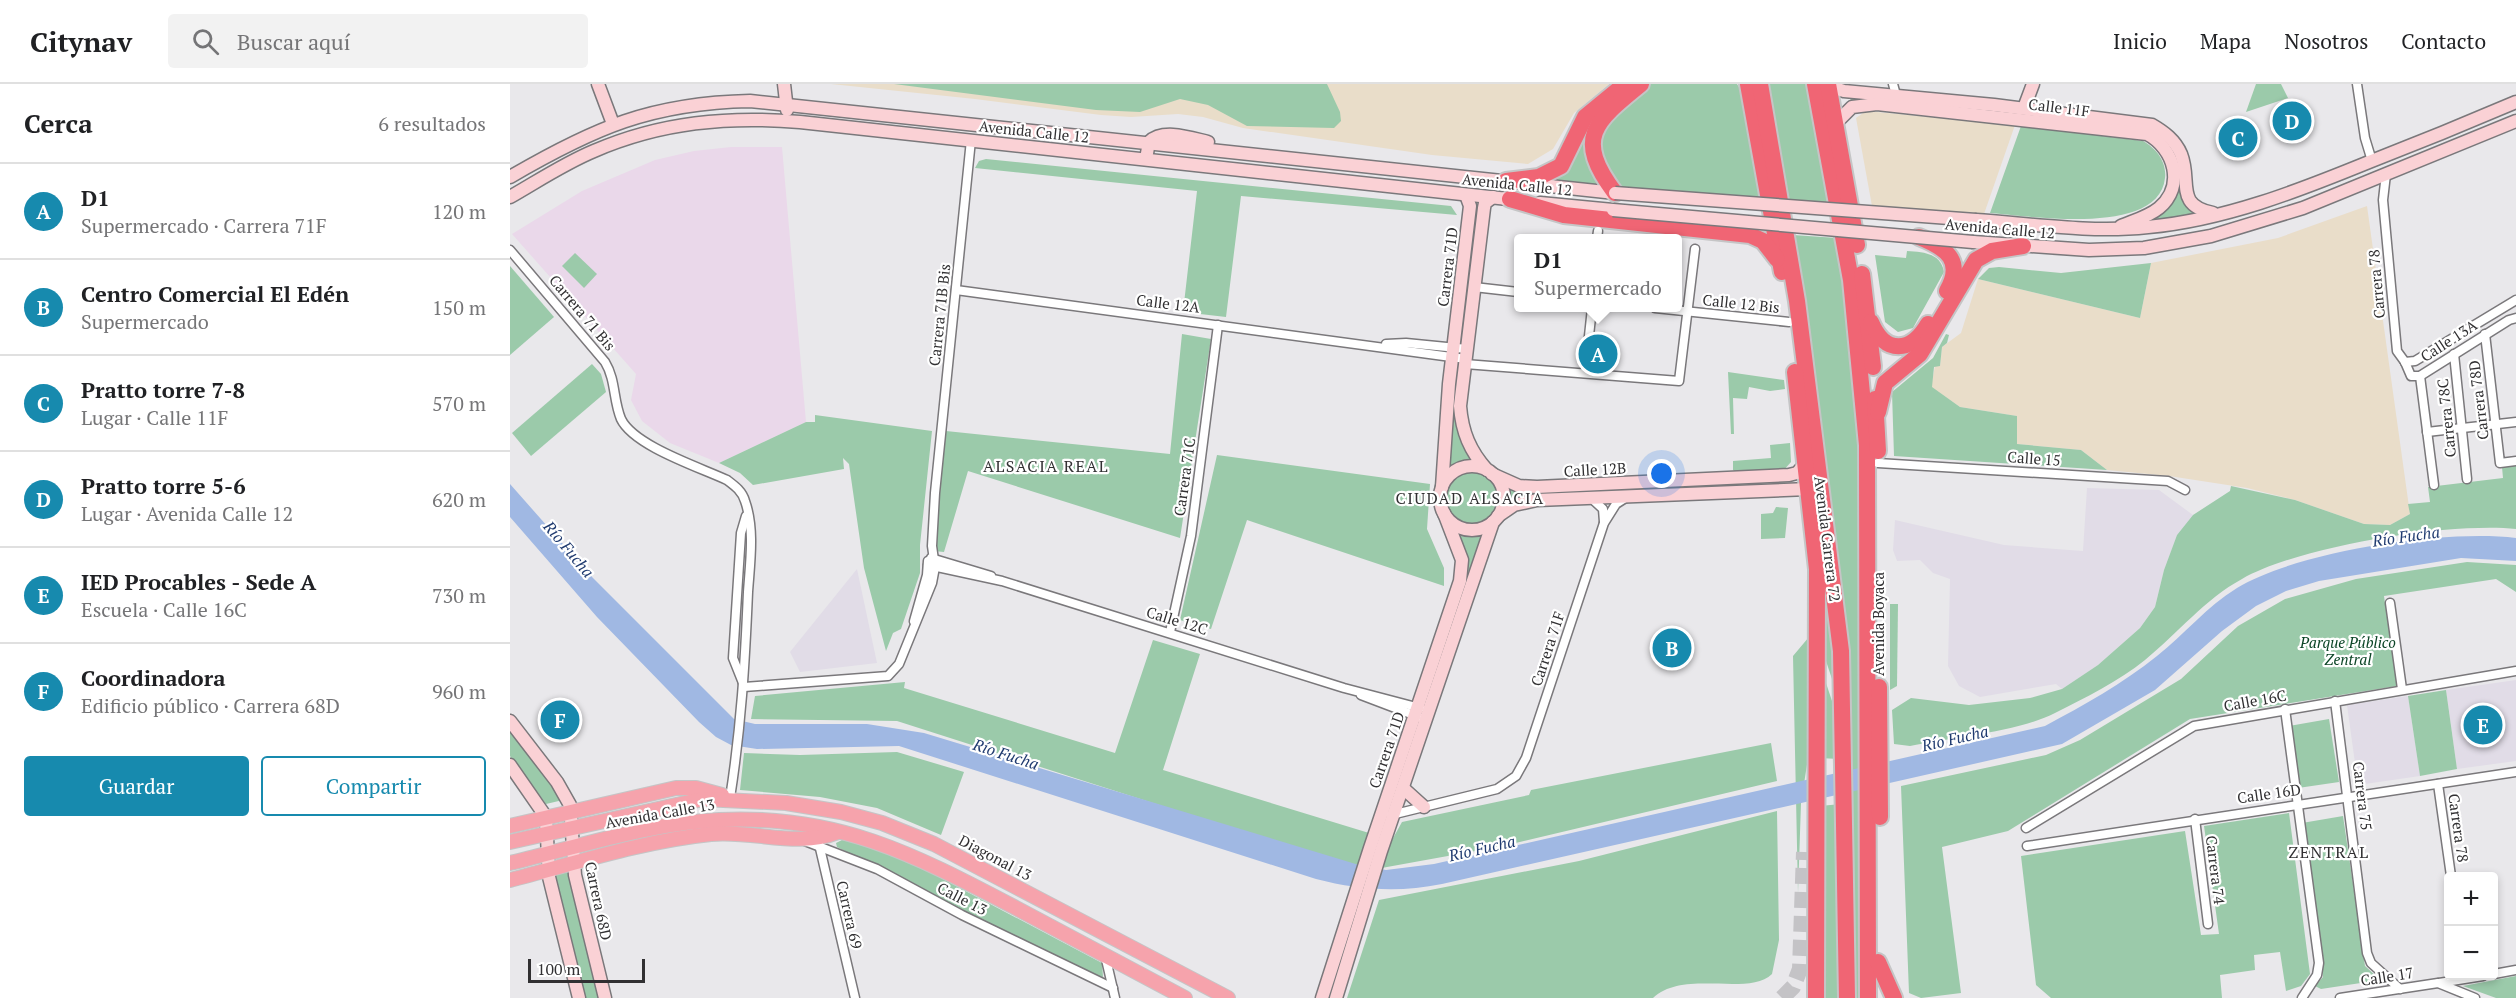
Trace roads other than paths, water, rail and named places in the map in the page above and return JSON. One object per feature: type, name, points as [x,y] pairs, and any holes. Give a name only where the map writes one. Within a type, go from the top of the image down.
[{"type":"highway","points":[[1506,181],[1539,177],[1561,166],[1585,117],[1625,84]]},
{"type":"highway","points":[[1615,193],[1597,167],[1594,155],[1594,134],[1605,113],[1641,84]]},
{"type":"highway","points":[[1741,84],[1751,102]]},
{"type":"highway","name":"Avenida Carrera 72","points":[[1748,84],[1789,322],[1817,569],[1816,737],[1811,806],[1816,998]]},
{"type":"highway","name":"Avenida Carrera 72","points":[[1760,84],[1800,324],[1841,651],[1847,998]]},
{"type":"highway","points":[[1824,85],[1836,123],[1862,279],[1875,393],[1868,531],[1868,664],[1874,749],[1879,998]]},
{"type":"highway","points":[[1824,85],[1859,348],[1878,463],[1879,501],[1868,531]]},
{"type":"highway","points":[[1760,148],[1766,117]]},
{"type":"highway","points":[[1501,198],[1571,216],[1750,235],[1766,244],[1780,265]]},
{"type":"highway","points":[[1867,310],[1876,333],[1892,345],[1909,345],[1923,333],[1953,279],[1955,270],[1953,262],[1941,248],[1919,237]]},
{"type":"highway","points":[[1846,246],[1862,279]]},
{"type":"highway","points":[[1872,428],[1885,383],[1920,354],[1976,260],[1992,251],[2023,246]]},
{"type":"highway","name":"Avenida Boyaca","points":[[1874,749],[1880,684],[1879,501]]},
{"type":"highway","points":[[1818,649],[1843,724]]},
{"type":"highway","points":[[1868,664],[1880,684]]},
{"type":"highway","points":[[1868,998],[1874,796]]},
{"type":"highway","points":[[1804,852],[1811,806]]},
{"type":"highway","points":[[1878,962],[1894,998]]},
{"type":"main road","points":[[598,84],[613,124]]},
{"type":"main road","points":[[784,84],[788,121]]},
{"type":"main road","points":[[2024,108],[2033,84]]},
{"type":"main road","name":"Calle 11F","points":[[1824,85],[1844,91],[1895,89],[2152,125],[2169,136],[2181,155],[2186,192],[2193,205],[2199,210],[2217,214]]},
{"type":"main road","name":"Avenida Calle 12","points":[[510,177],[569,143],[613,124],[652,112],[705,104],[750,101],[786,103],[1615,193],[2114,228],[2174,224],[2270,200],[2373,161],[2516,102]]},
{"type":"main road","name":"Calle 11F","points":[[1836,123],[1852,107],[1877,104],[2147,134],[2162,144],[2172,160],[2172,188],[2161,206],[2152,213],[2114,228]]},
{"type":"main road","name":"Avenida Calle 12","points":[[510,197],[593,151],[656,129],[719,120],[788,121],[1613,210],[2023,246],[2089,250],[2144,248],[2185,242],[2263,222],[2516,121]]},
{"type":"main road","points":[[1146,159],[1149,142]]},
{"type":"main road","name":"Carrera 71D","points":[[1442,487],[1453,352],[1470,206],[1466,195]]},
{"type":"main road","name":"Carrera 71D","points":[[1490,472],[1468,444],[1461,420],[1466,357],[1485,202],[1501,198]]},
{"type":"main road","name":"Calle 12B","points":[[1490,472],[1519,486],[1537,487],[1789,475],[1797,474],[1805,464]]},
{"type":"main road","points":[[1476,467],[1490,472],[1503,494],[1495,519],[1477,530],[1466,530],[1451,522],[1444,513],[1440,498],[1442,487],[1453,473],[1464,468],[1476,467]]},
{"type":"main road","name":"Calle 12B","points":[[1495,519],[1522,502],[1630,495],[1808,489]]},
{"type":"main road","name":"Carrera 71D","points":[[1387,814],[1403,788],[1421,713],[1462,571],[1458,546],[1444,513]]},
{"type":"main road","name":"Carrera 71D","points":[[1336,998],[1359,902],[1375,850],[1421,713],[1495,519]]},
{"type":"main road","name":"Carrera 68D","points":[[510,720],[557,782],[572,811],[573,864],[605,998]]},
{"type":"main road","points":[[510,765],[546,817],[548,870],[579,998]]},
{"type":"main road","name":"Avenida Calle 13","points":[[510,826],[676,788],[704,789],[730,798]]},
{"type":"main road","points":[[1403,788],[1424,807]]},
{"type":"main road","name":"Avenida Calle 13","points":[[510,842],[690,801],[730,798]]},
{"type":"main road","name":"Diagonal 13","points":[[730,798],[786,803],[842,812],[915,835],[1228,998]]},
{"type":"main road","points":[[726,833],[755,820]]},
{"type":"main road","name":"Avenida Calle 13","points":[[510,863],[685,824],[755,820],[840,831]]},
{"type":"main road","points":[[840,831],[885,844],[918,858],[1185,998]]},
{"type":"main road","name":"Avenida Calle 13","points":[[510,880],[682,838],[748,832],[818,842],[840,831]]},
{"type":"main road","name":"Carrera 71D","points":[[1322,998],[1359,902]]},
{"type":"street","points":[[2357,84],[2365,138],[2373,161]]},
{"type":"street","name":"Carrera 71B Bis","points":[[744,687],[877,678],[892,673],[899,664],[921,615],[931,562],[935,493],[971,140]]},
{"type":"street","name":"Carrera 78","points":[[2386,174],[2383,200],[2397,351],[2405,362]]},
{"type":"street","points":[[2369,181],[2383,200]]},
{"type":"street","points":[[1688,311],[1695,249]]},
{"type":"street","name":"Carrera 71 Bis","points":[[510,250],[605,362],[613,378],[617,408],[628,429],[644,442],[736,487],[745,501],[747,510],[741,533],[734,658],[744,687],[730,798]]},
{"type":"street","points":[[1474,287],[1514,292]]},
{"type":"street","name":"Calle 12A","points":[[956,290],[1377,345],[1406,343],[1453,352],[1466,357],[1585,373],[1679,381],[1688,311]]},
{"type":"street","points":[[2405,362],[2415,361],[2513,302],[2516,313]]},
{"type":"street","name":"Calle 12 Bis","points":[[1682,310],[1789,322]]},
{"type":"street","points":[[1585,373],[1592,312]]},
{"type":"street","name":"Calle 13A","points":[[2405,362],[2410,376],[2420,376],[2485,334],[2516,318]]},
{"type":"street","name":"Carrera 71C","points":[[1170,632],[1191,536],[1218,325]]},
{"type":"street","name":"Carrera 78D","points":[[2485,334],[2500,463],[2516,462]]},
{"type":"street","name":"Carrera 78C","points":[[2454,354],[2467,479]]},
{"type":"street","points":[[2420,376],[2434,485]]},
{"type":"street","points":[[2427,432],[2516,422]]},
{"type":"street","name":"Calle 15","points":[[1878,463],[2168,482],[2185,490]]},
{"type":"street","name":"Carrera 71F","points":[[1424,807],[1497,789],[1512,781],[1526,758],[1604,523],[1616,504],[1630,495]]},
{"type":"street","points":[[1590,497],[1603,509],[1604,523]]},
{"type":"street","name":"Calle 12C","points":[[931,562],[1170,632],[1421,713]]},
{"type":"street","points":[[2390,603],[2402,689]]},
{"type":"street","name":"Calle 16C","points":[[2026,828],[2194,726],[2516,671]]},
{"type":"street","name":"Carrera 75","points":[[2336,701],[2367,953],[2371,963],[2400,989]]},
{"type":"street","points":[[2285,709],[2319,963],[2317,975],[2302,998]]},
{"type":"street","name":"Calle 16D","points":[[2027,846],[2297,803],[2516,772]]},
{"type":"street","name":"Carrera 78","points":[[2438,784],[2450,872]]},
{"type":"street","points":[[1387,814],[1424,807]]},
{"type":"street","name":"Carrera 74","points":[[2195,819],[2208,924]]},
{"type":"street","name":"Calle 13","points":[[818,842],[877,869],[962,915],[1113,988]]},
{"type":"street","name":"Carrera 69","points":[[818,842],[855,998]]},
{"type":"street","points":[[1106,955],[1115,998]]},
{"type":"street","points":[[2498,973],[2516,970]]},
{"type":"street","name":"Calle 17","points":[[2340,998],[2455,980]]},
{"type":"street","points":[[2438,983],[2475,998]]},
{"type":"water","points":[[510,484],[593,578],[734,719],[755,724],[867,724],[924,733],[1359,865],[1386,870],[1434,864],[2045,726],[2102,694],[2144,666],[2226,595],[2264,575],[2296,563],[2373,546],[2413,540],[2486,536],[2516,538],[2516,561],[2461,558],[2319,581],[2286,591],[2256,606],[2222,631],[2155,690],[2062,744],[1442,884],[1410,889],[1379,889],[1348,886],[1316,879],[899,746],[757,749],[731,745],[716,737],[699,722],[597,617],[510,517]]},
{"type":"tunnel","points":[[1782,998],[1793,987],[1800,969],[1804,852]]},
{"type":"place","name":"Pratto torre 5-6","points":[[2292,121]]},
{"type":"place","name":"Pratto torre 7-8","points":[[2238,138]]},
{"type":"place","name":"D1","points":[[1598,354]]},
{"type":"place","name":"Centro Comercial El Edén","points":[[1672,648]]},
{"type":"place","name":"Coordinadora","points":[[560,720]]},
{"type":"place","name":"IED Procables - Sede A","points":[[2483,725]]},
{"type":"district","name":"ALSACIA REAL","points":[[1046,466]]},
{"type":"district","name":"CIUDAD ALSACIA","points":[[1470,498]]},
{"type":"district","name":"ZENTRAL","points":[[2329,852]]},
{"type":"water label","name":"Río Fucha","points":[[2406,536]]},
{"type":"water label","name":"Río Fucha","points":[[569,549]]},
{"type":"water label","name":"Río Fucha","points":[[1955,738]]},
{"type":"water label","name":"Río Fucha","points":[[1006,754]]},
{"type":"water label","name":"Río Fucha","points":[[1482,848]]},
{"type":"park label","name":"Parque Público Zentral","points":[[2348,652]]}]
